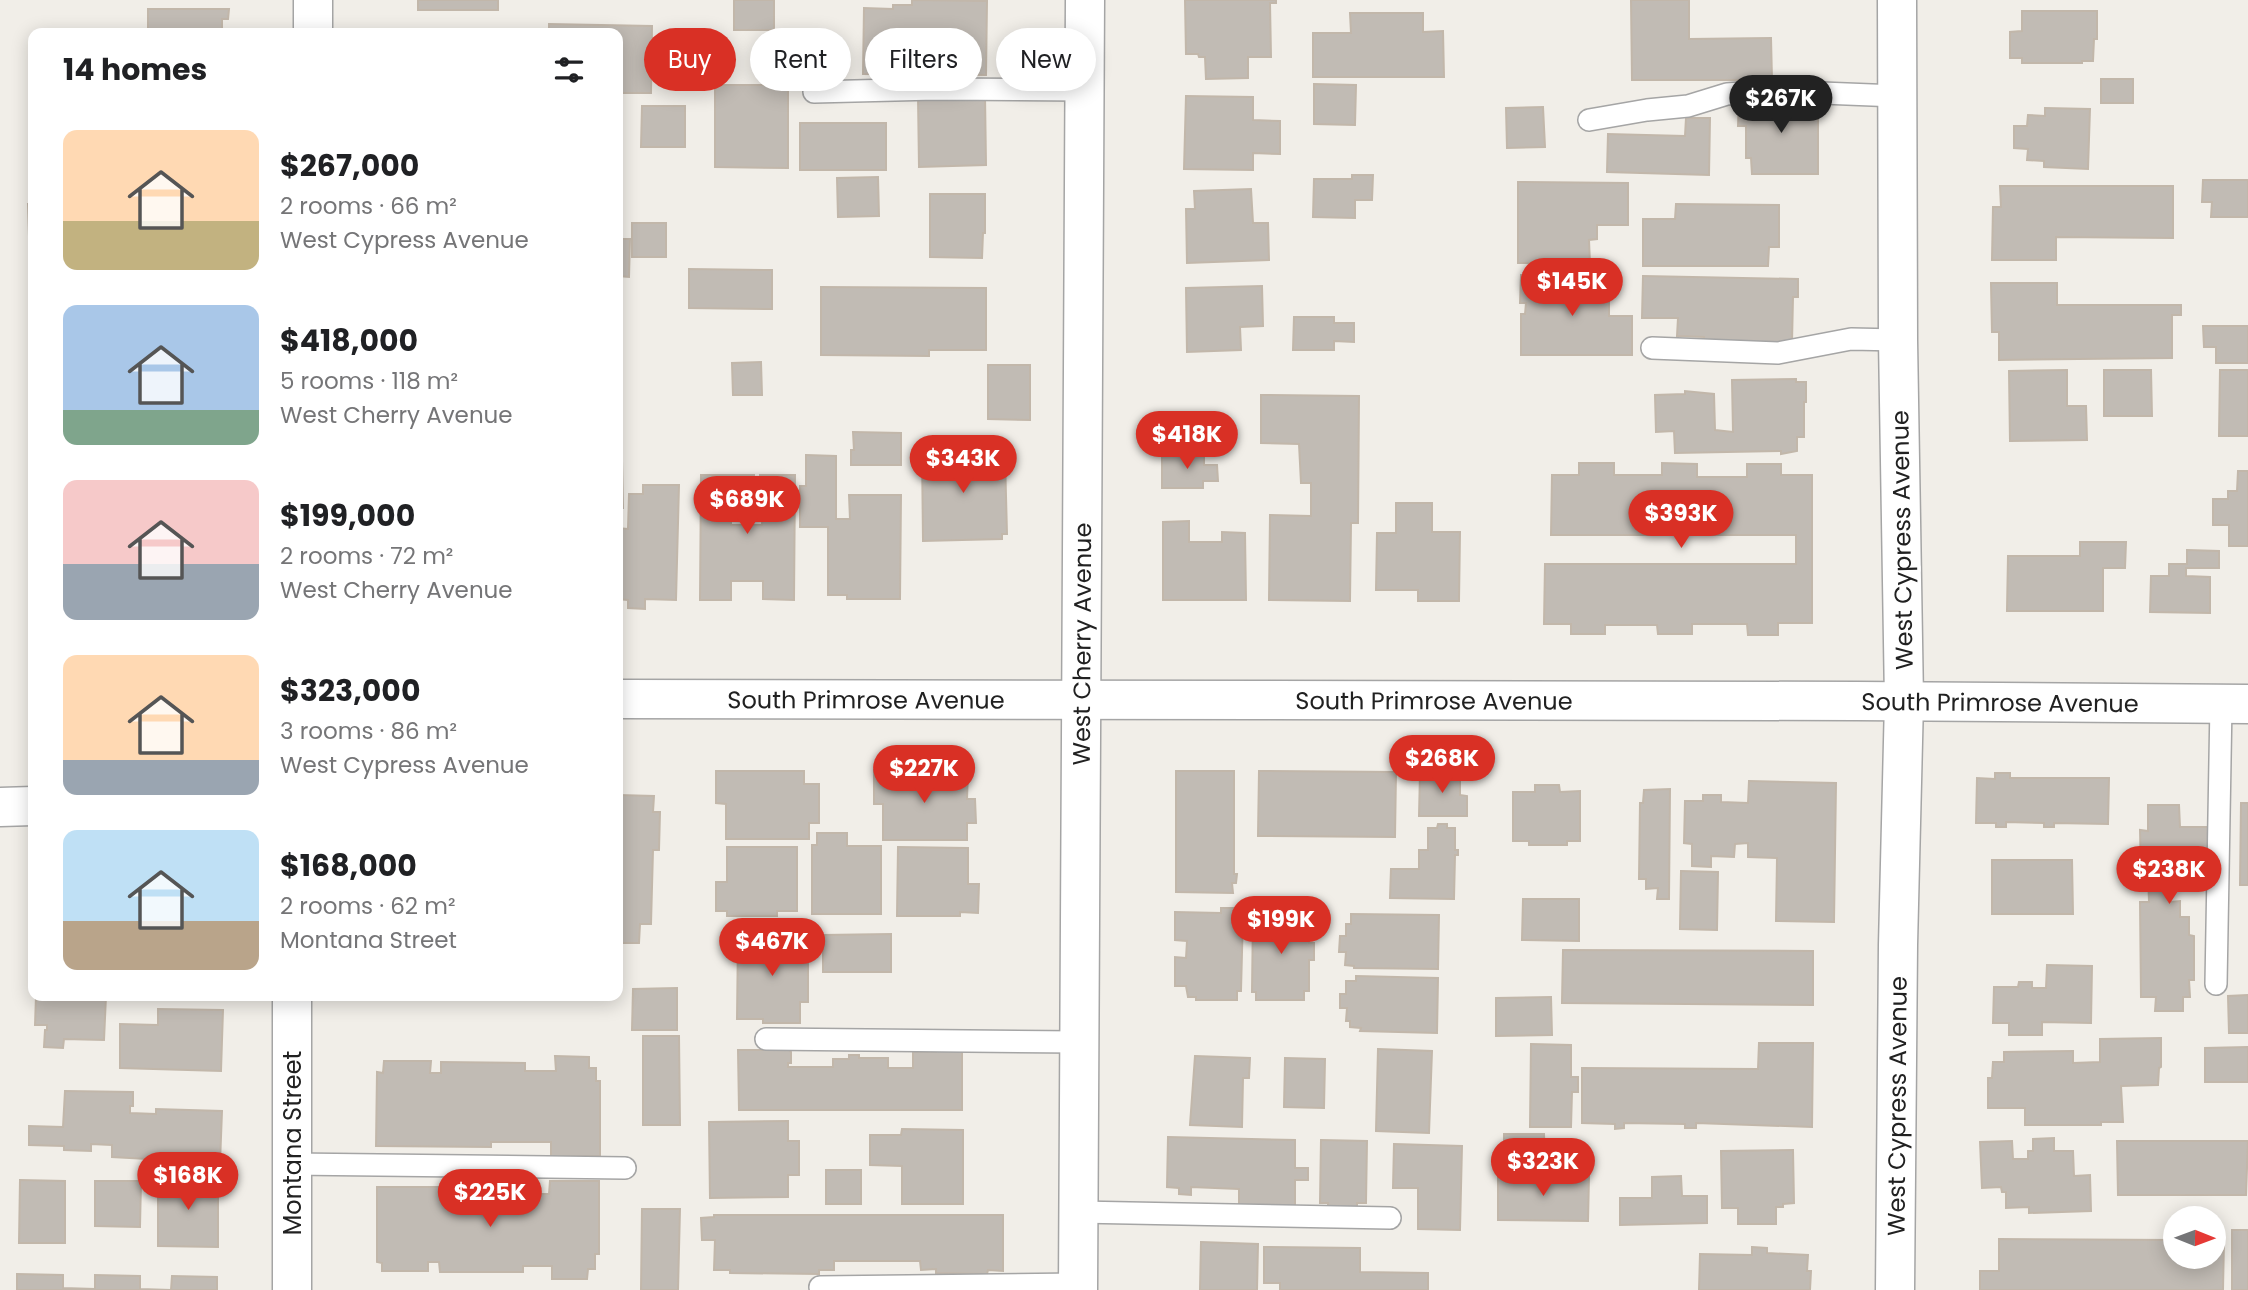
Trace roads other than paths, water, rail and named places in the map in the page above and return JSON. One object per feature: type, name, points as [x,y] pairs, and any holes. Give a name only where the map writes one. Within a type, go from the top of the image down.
[{"type":"street","points":[[313,0],[313,28]]},
{"type":"street","name":"West Cherry Avenue","points":[[1085,0],[1085,28]]},
{"type":"street","name":"West Cypress Avenue","points":[[1895,1290],[1898,945],[1904,701],[1898,340],[1897,0]]},
{"type":"street","name":"West Cherry Avenue","points":[[1078,1287],[1084,91]]},
{"type":"street","name":"South Primrose Avenue","points":[[623,699],[2235,704]]},
{"type":"street","points":[[0,807],[28,806]]},
{"type":"street","name":"Montana Street","points":[[292,1001],[292,1290]]},
{"type":"lane","points":[[814,92],[996,89]]},
{"type":"lane","points":[[1589,120],[1688,106],[1727,94],[1769,91],[1897,96]]},
{"type":"lane","points":[[1652,348],[1778,353],[1852,340],[1898,340]]},
{"type":"lane","points":[[2216,984],[2235,704]]},
{"type":"lane","points":[[766,1039],[1079,1042]]},
{"type":"lane","points":[[291,1164],[625,1168]]},
{"type":"lane","points":[[1078,1212],[1390,1219]]},
{"type":"lane","points":[[820,1287],[1078,1287]]}]
